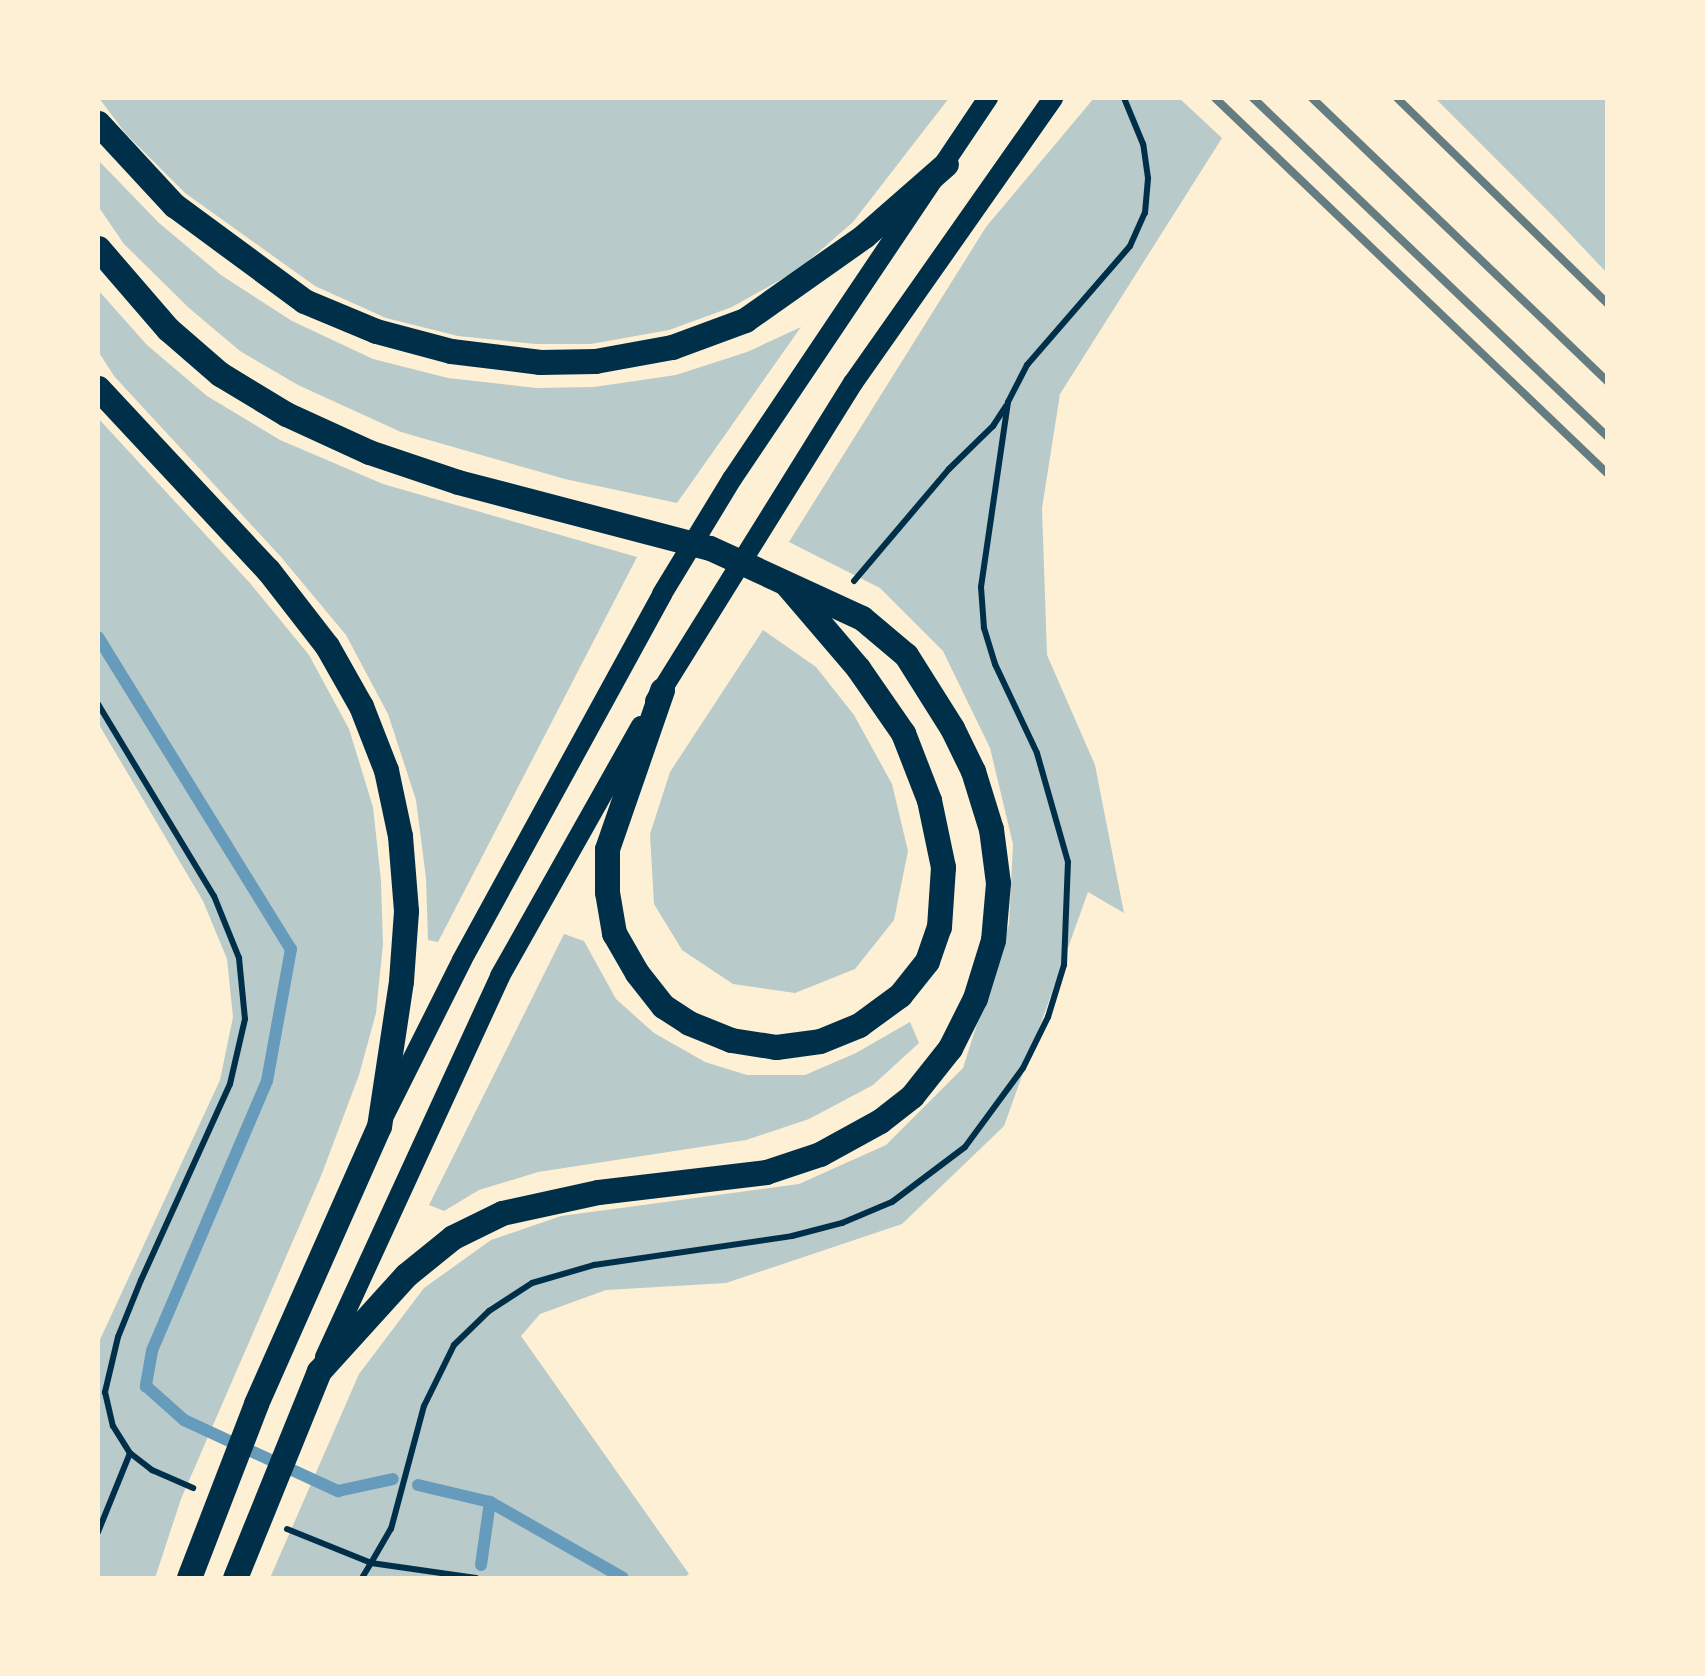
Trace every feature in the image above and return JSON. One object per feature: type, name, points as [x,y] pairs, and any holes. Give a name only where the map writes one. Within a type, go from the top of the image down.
[{"type":"main road","points":[[189,1578],[256,1404],[379,1126],[479,927],[662,594],[732,479],[988,98]]},
{"type":"main road","points":[[236,1578],[319,1371],[500,976],[662,690],[772,508],[1053,98]]},
{"type":"main road","points":[[98,123],[174,206],[304,300],[376,332],[451,351],[540,362],[595,361],[672,347],[745,320],[864,236],[946,164]]},
{"type":"main road","points":[[98,248],[181,340],[220,374],[286,414],[386,458],[710,548],[862,618],[906,656],[974,771],[991,828],[998,883],[993,940],[974,998],[950,1048],[912,1096],[880,1120],[820,1154],[766,1172],[598,1192],[502,1213],[453,1237],[406,1275],[319,1371]]},
{"type":"main road","points":[[98,388],[268,570],[327,646],[360,706],[386,770],[400,836],[406,911],[401,981],[379,1126]]},
{"type":"main road","points":[[662,690],[607,849],[607,892],[614,933],[637,973],[663,1006],[689,1023],[731,1040],[776,1047],[820,1041],[860,1025],[900,995],[927,961],[938,927],[944,867],[929,800],[903,733],[858,668],[781,578]]},
{"type":"path","points":[[874,558],[948,469],[993,426],[1027,365],[1130,246],[1145,213],[1148,178],[1144,144],[1124,98]]},
{"type":"path","points":[[362,1578],[391,1529],[424,1406],[454,1345],[489,1310],[532,1283],[594,1265],[792,1236],[842,1224],[892,1202],[965,1147],[1023,1068],[1048,1017],[1064,965],[1068,862],[1037,753],[995,664],[984,628],[981,587],[1008,402]]},
{"type":"path","points":[[98,704],[214,896],[239,958],[245,1020],[230,1084],[118,1336],[105,1392],[113,1426],[130,1452],[152,1470],[194,1489]]},
{"type":"path","points":[[98,1532],[130,1452]]},
{"type":"path","points":[[282,1527],[371,1564],[476,1578]]},
{"type":"shaded area","points":[[99,98],[949,98],[853,222],[798,270],[732,307],[669,330],[591,344],[536,344],[458,336],[386,318],[315,286],[185,193],[126,134]]},
{"type":"shaded area","points":[[1094,98],[1179,98],[1222,138],[1060,394],[1042,508],[1047,655],[1095,765],[1124,913],[1088,892],[1004,1126],[902,1224],[726,1283],[606,1290],[540,1314],[521,1336],[689,1574],[683,1578],[270,1578],[359,1374],[424,1288],[491,1240],[561,1216],[799,1184],[886,1145],[963,1068],[1009,924],[1013,844],[990,748],[943,651],[880,588],[789,542],[986,227]]},
{"type":"shaded area","points":[[1435,98],[1607,98],[1607,273],[1553,216]]},
{"type":"shaded area","points":[[98,160],[159,223],[221,275],[292,321],[373,359],[448,378],[536,388],[594,387],[676,375],[747,352],[801,327],[677,503],[565,479],[401,432],[298,385],[240,351],[124,244],[98,206]]},
{"type":"shaded area","points":[[98,290],[147,345],[207,396],[280,440],[383,484],[637,557],[438,942],[428,940],[426,878],[416,800],[388,714],[346,635],[281,557],[114,376],[98,351]]},
{"type":"shaded area","points":[[98,418],[249,582],[309,655],[349,729],[373,807],[381,881],[383,944],[376,1013],[359,1075],[321,1176],[181,1499],[155,1578],[98,1578],[98,1344],[220,1080],[233,1017],[227,959],[203,901],[98,723]]},
{"type":"shaded area","points":[[763,630],[816,667],[854,715],[892,784],[908,851],[894,920],[855,969],[795,993],[733,984],[682,950],[654,904],[650,834],[670,772]]},
{"type":"shaded area","points":[[564,934],[584,941],[616,999],[654,1033],[705,1062],[747,1075],[805,1075],[856,1053],[910,1022],[919,1043],[873,1085],[809,1119],[746,1140],[538,1172],[479,1190],[444,1211],[429,1205]]},
{"type":"waterway","points":[[98,637],[291,949],[267,1081],[152,1351],[146,1386],[184,1420],[338,1491],[393,1479]]},
{"type":"waterway","points":[[418,1485],[490,1502],[623,1578]]},
{"type":"waterway","points":[[481,1565],[490,1502]]},
{"type":"railway","points":[[1215,98],[1608,474]]},
{"type":"railway","points":[[1253,98],[1608,437]]},
{"type":"railway","points":[[1312,98],[1608,382]]},
{"type":"railway","points":[[1397,98],[1608,304]]}]
